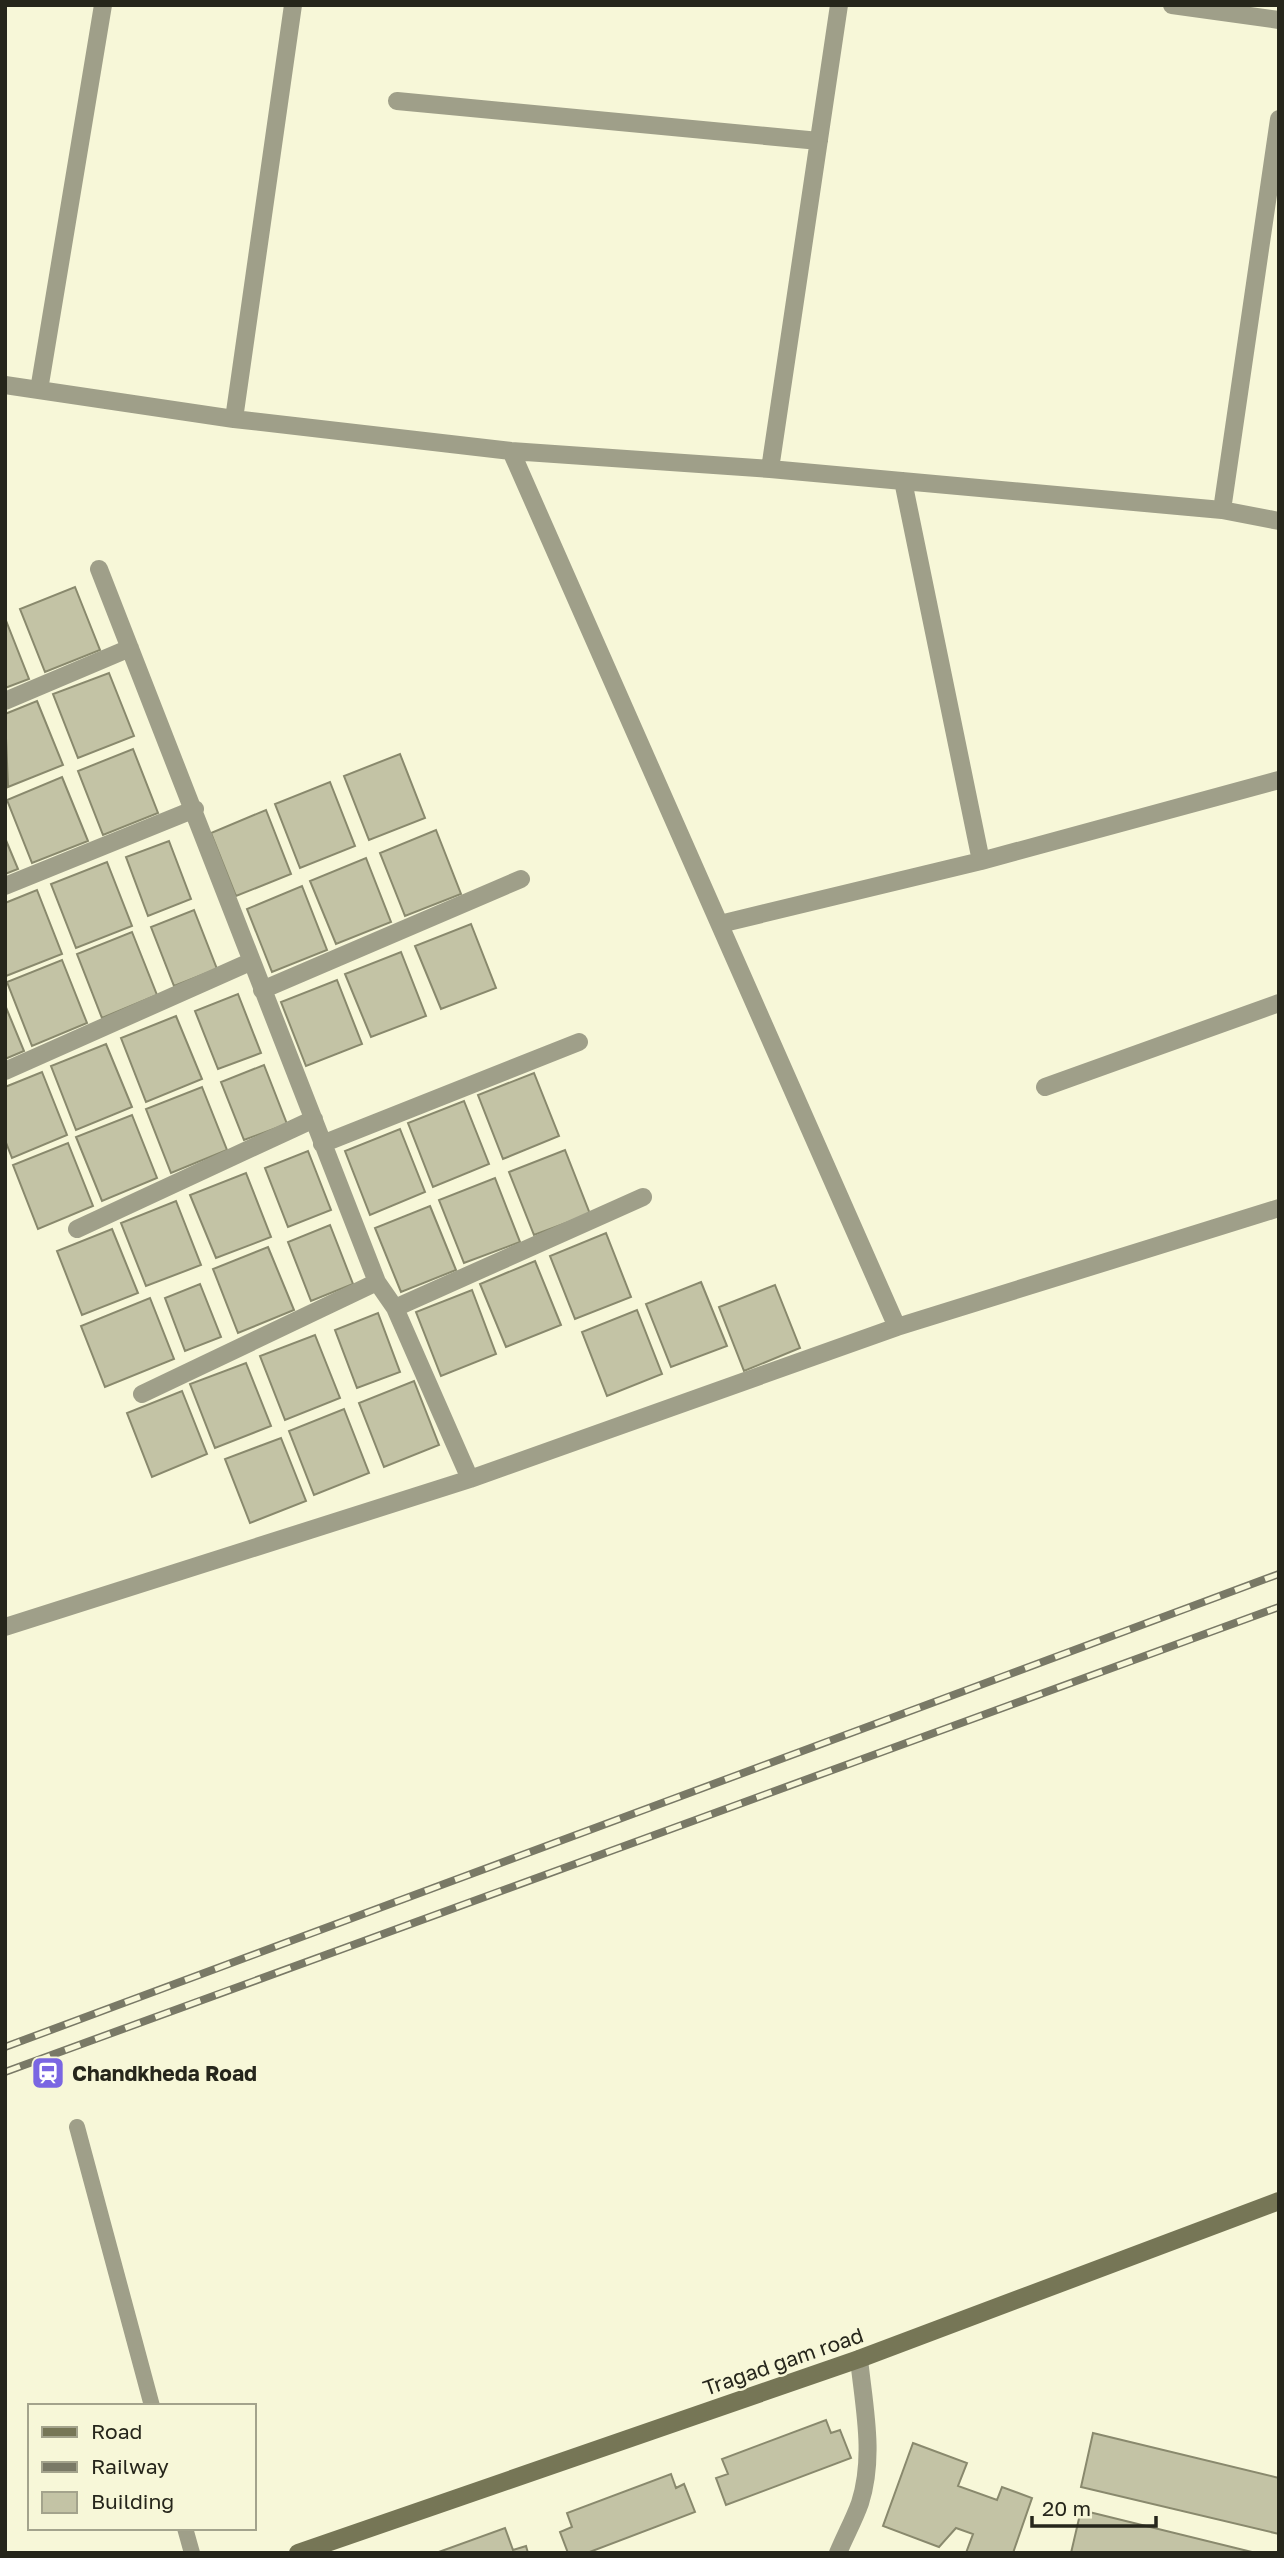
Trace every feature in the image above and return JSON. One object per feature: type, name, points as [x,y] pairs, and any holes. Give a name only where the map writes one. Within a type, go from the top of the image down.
[{"type":"street","points":[[39,390],[103,5]]},
{"type":"street","points":[[234,419],[293,5]]},
{"type":"street","points":[[770,469],[839,5]]},
{"type":"street","points":[[1172,5],[1279,20]]},
{"type":"street","points":[[397,101],[819,141]]},
{"type":"street","points":[[1222,510],[1279,119]]},
{"type":"street","points":[[1260,249],[1279,252]]},
{"type":"street","points":[[5,386],[234,419],[511,452],[770,469],[1222,510],[1279,521]]},
{"type":"street","points":[[511,452],[897,1327]]},
{"type":"street","points":[[903,481],[981,861]]},
{"type":"street","points":[[99,569],[195,809],[250,962],[377,1282],[395,1308],[470,1479]]},
{"type":"street","points":[[5,701],[130,648]]},
{"type":"street","points":[[720,924],[981,861],[1279,780]]},
{"type":"street","points":[[5,886],[195,809]]},
{"type":"street","points":[[262,990],[521,879]]},
{"type":"street","points":[[5,1070],[250,962]]},
{"type":"street","points":[[1045,1087],[1279,1003]]},
{"type":"street","points":[[322,1144],[579,1042]]},
{"type":"street","points":[[77,1229],[314,1119]]},
{"type":"street","points":[[395,1308],[643,1197]]},
{"type":"street","points":[[5,1627],[470,1479],[897,1327],[1279,1208]]},
{"type":"street","points":[[142,1394],[377,1282]]},
{"type":"street","name":"Tragad gam road","points":[[299,2553],[859,2359],[1279,2201]]},
{"type":"street","points":[[838,2553],[860,2503],[867,2466],[868,2446],[859,2359]]},
{"type":"lane","points":[[77,2127],[151,2404]]},
{"type":"lane","points":[[186,2530],[192,2553]]},
{"type":"building","points":[[75,587],[100,650],[45,672],[20,609]]},
{"type":"building","points":[[5,618],[29,679],[5,688]]},
{"type":"building","points":[[109,673],[134,736],[78,758],[53,694]]},
{"type":"building","points":[[37,701],[63,765],[8,787],[5,714]]},
{"type":"building","points":[[133,749],[158,813],[103,835],[78,771]]},
{"type":"building","points":[[400,754],[425,818],[369,840],[344,776]]},
{"type":"building","points":[[62,777],[88,841],[32,863],[7,800]]},
{"type":"building","points":[[330,782],[355,846],[300,868],[275,804]]},
{"type":"building","points":[[266,810],[291,874],[236,896],[211,833]]},
{"type":"building","points":[[436,830],[461,894],[405,916],[380,853]]},
{"type":"building","points":[[5,838],[18,869],[5,874]]},
{"type":"building","points":[[169,841],[191,899],[148,916],[126,857]]},
{"type":"building","points":[[366,858],[391,922],[336,944],[310,881]]},
{"type":"building","points":[[107,862],[132,926],[76,948],[51,884]]},
{"type":"building","points":[[302,886],[327,950],[272,972],[247,909]]},
{"type":"building","points":[[37,890],[62,954],[6,976],[5,903]]},
{"type":"building","points":[[194,910],[217,969],[174,986],[151,927]]},
{"type":"building","points":[[471,924],[496,988],[441,1009],[415,946]]},
{"type":"building","points":[[132,932],[157,995],[102,1018],[77,954]]},
{"type":"building","points":[[401,952],[426,1016],[371,1037],[345,974]]},
{"type":"building","points":[[62,960],[87,1023],[32,1046],[7,982]]},
{"type":"building","points":[[337,980],[362,1044],[306,1066],[281,1002]]},
{"type":"building","points":[[238,994],[261,1053],[218,1069],[195,1011]]},
{"type":"building","points":[[5,1005],[24,1051],[5,1059]]},
{"type":"building","points":[[176,1016],[202,1079],[146,1102],[121,1038]]},
{"type":"building","points":[[106,1044],[132,1107],[76,1130],[51,1066]]},
{"type":"building","points":[[264,1065],[287,1124],[244,1140],[221,1082]]},
{"type":"building","points":[[42,1072],[67,1135],[12,1158],[5,1140],[5,1087]]},
{"type":"building","points":[[534,1073],[559,1136],[503,1159],[478,1095]]},
{"type":"building","points":[[202,1087],[227,1150],[171,1173],[146,1109]]},
{"type":"building","points":[[464,1101],[489,1164],[433,1187],[408,1123]]},
{"type":"building","points":[[132,1115],[157,1178],[102,1201],[76,1137]]},
{"type":"building","points":[[400,1129],[425,1192],[370,1215],[345,1151]]},
{"type":"building","points":[[68,1143],[93,1206],[38,1229],[13,1165]]},
{"type":"building","points":[[565,1150],[590,1214],[534,1235],[509,1172]]},
{"type":"building","points":[[308,1151],[331,1210],[288,1227],[265,1168]]},
{"type":"building","points":[[246,1173],[271,1237],[216,1258],[190,1195]]},
{"type":"building","points":[[495,1178],[520,1242],[464,1263],[439,1200]]},
{"type":"building","points":[[176,1201],[201,1265],[146,1286],[121,1223]]},
{"type":"building","points":[[430,1206],[456,1270],[401,1292],[375,1228]]},
{"type":"building","points":[[330,1225],[353,1284],[311,1301],[288,1242]]},
{"type":"building","points":[[112,1229],[138,1293],[82,1315],[57,1251]]},
{"type":"building","points":[[606,1233],[631,1297],[575,1319],[550,1256]]},
{"type":"building","points":[[268,1247],[294,1310],[238,1333],[213,1269]]},
{"type":"building","points":[[535,1261],[561,1325],[506,1347],[480,1284]]},
{"type":"building","points":[[701,1282],[727,1346],[671,1367],[646,1304]]},
{"type":"building","points":[[200,1284],[221,1337],[185,1351],[165,1298]]},
{"type":"building","points":[[775,1285],[800,1348],[744,1371],[719,1307]]},
{"type":"building","points":[[472,1290],[496,1354],[441,1376],[416,1312]]},
{"type":"building","points":[[150,1298],[174,1359],[105,1387],[81,1326]]},
{"type":"building","points":[[637,1310],[662,1374],[607,1396],[582,1332]]},
{"type":"building","points":[[378,1313],[400,1372],[357,1388],[335,1330]]},
{"type":"building","points":[[315,1335],[340,1398],[285,1420],[260,1356]]},
{"type":"building","points":[[246,1363],[271,1426],[215,1448],[190,1384]]},
{"type":"building","points":[[414,1381],[439,1445],[384,1467],[359,1403]]},
{"type":"building","points":[[182,1391],[207,1454],[152,1477],[127,1413]]},
{"type":"building","points":[[344,1409],[369,1473],[314,1495],[289,1431]]},
{"type":"building","points":[[281,1438],[306,1501],[250,1523],[225,1459]]},
{"type":"building","points":[[826,2420],[831,2433],[840,2430],[851,2458],[726,2505],[716,2478],[728,2474],[722,2459]]},
{"type":"building","points":[[1093,2433],[1279,2478],[1279,2534],[1081,2487]]},
{"type":"building","points":[[913,2443],[967,2463],[958,2486],[997,2500],[1002,2487],[1032,2498],[1013,2553],[966,2553],[973,2534],[956,2528],[939,2547],[883,2526]]},
{"type":"building","points":[[671,2474],[676,2488],[684,2484],[695,2512],[587,2553],[568,2553],[560,2532],[572,2527],[567,2513]]},
{"type":"building","points":[[1081,2510],[1256,2553],[1071,2553]]},
{"type":"building","points":[[505,2528],[513,2550],[526,2546],[528,2553],[436,2553]]},
{"type":"railway","points":[[5,2047],[1279,1574]]},
{"type":"railway","points":[[5,2072],[1279,1607]]},
{"type":"place","name":"Chandkheda Road","points":[[48,2073]]}]
